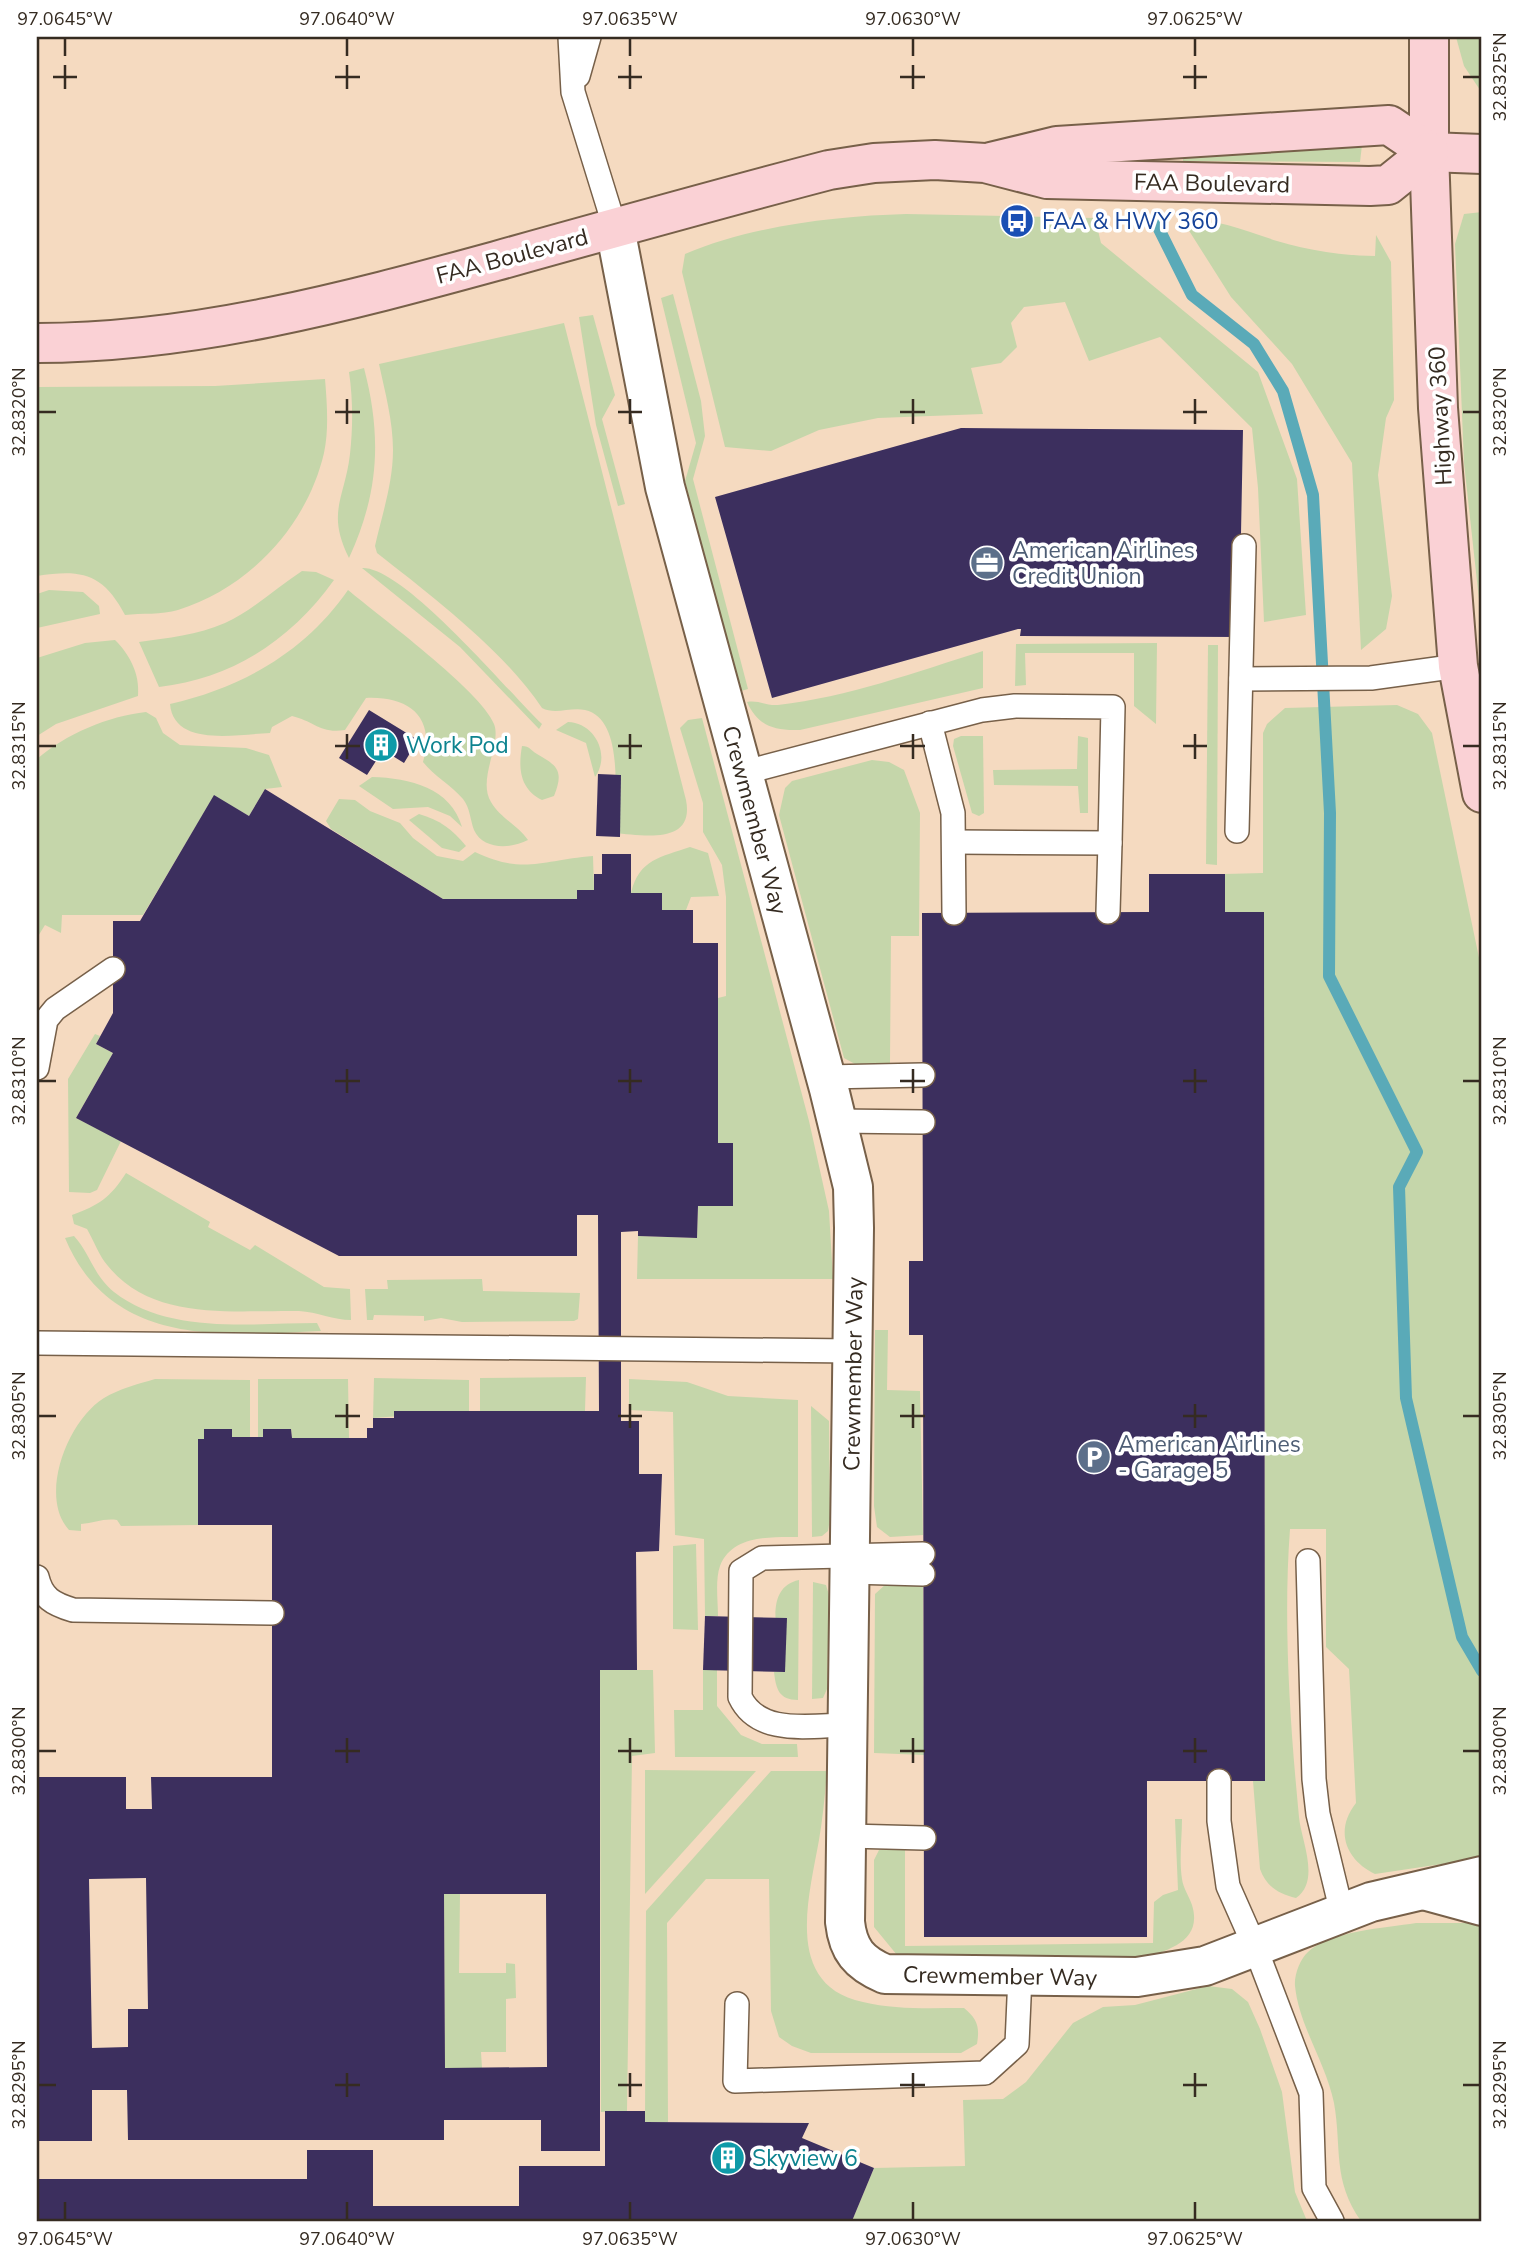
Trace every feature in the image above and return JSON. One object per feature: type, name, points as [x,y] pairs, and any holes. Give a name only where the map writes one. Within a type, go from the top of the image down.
[{"type":"street","name":"Highway 360","points":[[1429,37],[1429,152],[1438,408],[1458,666],[1482,793]]},
{"type":"street","name":"FAA Boulevard","points":[[37,343],[100,342],[181,333],[318,307],[840,168],[874,163],[934,160],[985,163],[1047,179],[1388,186],[1429,152],[1389,125],[1379,125],[1057,146],[985,163]]},
{"type":"street","points":[[1429,152],[1482,154]]},
{"type":"street","name":"Crewmember Way","points":[[615,228],[665,487],[826,1077],[853,1187],[847,1938],[853,1953],[866,1966],[885,1974],[1138,1977],[1171,1973],[1205,1966],[1371,1902],[1482,1876]]},
{"type":"street","name":"Crewmember Way","points":[[1427,1891],[1482,1906]]},
{"type":"lane","points":[[570,37],[573,92],[615,228]]},
{"type":"lane","points":[[573,92],[589,37]]},
{"type":"lane","points":[[1237,831],[1244,546]]},
{"type":"lane","points":[[1241,679],[1371,678],[1458,666]]},
{"type":"lane","points":[[742,772],[982,710],[1015,706],[1113,707],[1108,912]]},
{"type":"lane","points":[[930,723],[953,813],[954,913]]},
{"type":"lane","points":[[955,842],[1110,843]]},
{"type":"lane","points":[[37,1068],[46,1020],[55,1009],[113,969]]},
{"type":"lane","points":[[826,1077],[923,1075]]},
{"type":"lane","points":[[837,1121],[923,1122]]},
{"type":"lane","points":[[37,1343],[853,1351]]},
{"type":"lane","points":[[850,1725],[771,1724],[750,1714],[740,1697],[741,1571],[750,1562],[762,1558],[923,1564]]},
{"type":"lane","points":[[1308,1561],[1314,1779],[1318,1814],[1342,1913]]},
{"type":"lane","points":[[37,1577],[42,1594],[56,1605],[73,1610],[272,1613]]},
{"type":"lane","points":[[1219,1781],[1219,1822],[1228,1886],[1255,1947],[1311,2093],[1314,2188],[1332,2221]]},
{"type":"lane","points":[[849,1836],[924,1838]]},
{"type":"lane","points":[[737,2004],[735,2081],[985,2073],[1017,2044],[1020,1976]]},
{"type":"green space","points":[[1456,37],[1482,37],[1482,93],[1464,66]]},
{"type":"green space","points":[[1362,145],[1360,162],[1183,161],[1183,151]]},
{"type":"green space","points":[[1482,212],[1482,627],[1464,463],[1455,244],[1464,214]]},
{"type":"green space","points":[[906,214],[1095,218],[1101,243],[1258,372],[1297,479],[1306,615],[1264,622],[1258,488],[1252,428],[1160,337],[1089,361],[1065,302],[1024,307],[1011,323],[1017,347],[1001,363],[971,368],[983,414],[878,418],[819,430],[771,451],[725,447],[682,272],[685,254],[737,236],[793,224]]},
{"type":"green space","points":[[1181,218],[1218,223],[1289,244],[1351,255],[1375,256],[1376,235],[1391,262],[1394,400],[1386,418],[1378,475],[1392,596],[1386,629],[1361,650],[1352,463],[1292,364],[1231,297]]},
{"type":"green space","points":[[673,294],[701,401],[705,436],[693,479],[748,689],[741,691],[685,481],[696,443],[661,298]]},
{"type":"green space","points":[[593,315],[615,395],[602,419],[625,504],[618,506],[596,425],[579,317]]},
{"type":"green space","points":[[564,323],[686,800],[687,815],[682,825],[675,831],[664,834],[651,836],[614,833],[615,763],[607,729],[598,717],[585,710],[552,711],[542,708],[488,645],[377,553],[375,546],[393,462],[390,417],[379,364]]},
{"type":"green space","points":[[364,368],[373,418],[374,464],[367,511],[349,558],[342,542],[338,516],[351,444],[352,403],[349,372]]},
{"type":"green space","points":[[325,379],[326,444],[316,480],[289,529],[271,551],[251,570],[228,586],[204,600],[172,612],[125,615],[108,590],[89,577],[66,573],[37,576],[37,387],[215,386]]},
{"type":"green space","points":[[362,568],[380,573],[429,608],[542,724],[539,729],[460,647]]},
{"type":"green space","points":[[302,571],[316,572],[334,580],[299,621],[279,638],[258,653],[212,675],[159,687],[139,642],[193,633],[225,623]]},
{"type":"green space","points":[[49,590],[83,592],[99,606],[100,614],[37,628],[37,594]]},
{"type":"green space","points":[[348,590],[450,674],[485,710],[496,732],[487,793],[495,808],[528,840],[514,845],[498,846],[478,837],[463,799],[423,762],[426,733],[422,721],[416,712],[395,701],[366,698],[345,730],[336,731],[323,729],[292,716],[272,727],[270,733],[209,735],[195,733],[174,718],[170,704],[223,688],[270,664],[292,649],[331,612]]},
{"type":"green space","points":[[115,640],[133,665],[138,696],[56,724],[37,736],[37,658],[85,643]]},
{"type":"green space","points":[[1157,643],[1156,724],[1134,706],[1134,653],[1025,653],[1026,685],[1015,686],[1016,644]]},
{"type":"green space","points":[[1208,645],[1218,645],[1217,865],[1206,864]]},
{"type":"green space","points":[[983,651],[983,688],[800,730],[775,728],[762,722],[747,702],[778,705],[830,696],[882,683]]},
{"type":"green space","points":[[1397,705],[1418,714],[1432,733],[1482,972],[1482,1858],[1375,1874],[1350,1853],[1346,1844],[1346,1824],[1356,1803],[1349,1669],[1326,1647],[1326,1529],[1290,1529],[1287,1636],[1290,1710],[1299,1817],[1308,1860],[1307,1881],[1296,1898],[1274,1888],[1260,1869],[1253,1781],[1265,1781],[1264,913],[1225,912],[1225,874],[1263,873],[1263,733],[1267,724],[1285,708]]},
{"type":"green space","points":[[146,712],[156,718],[163,733],[180,745],[246,748],[269,755],[282,787],[265,789],[249,816],[214,796],[143,915],[62,915],[61,933],[45,925],[37,938],[37,759],[74,734],[102,722]]},
{"type":"green space","points":[[702,718],[809,1121],[829,1211],[833,1279],[637,1279],[638,1236],[697,1238],[698,1206],[733,1206],[733,1143],[718,1143],[718,998],[726,996],[726,897],[722,865],[703,832],[703,803],[680,728],[688,720]]},
{"type":"green space","points":[[568,722],[586,728],[598,742],[601,759],[595,777],[586,743],[556,730]]},
{"type":"green space","points":[[961,736],[983,736],[984,813],[979,816],[972,813],[953,746],[954,739]]},
{"type":"green space","points":[[1078,736],[1088,738],[1088,813],[1080,813],[1078,786],[994,785],[993,770],[1077,769]]},
{"type":"green space","points":[[522,746],[528,747],[550,762],[557,770],[559,781],[554,796],[542,800],[525,784],[520,763]]},
{"type":"green space","points":[[872,760],[889,762],[904,770],[920,813],[919,936],[891,936],[890,1063],[855,1064],[844,1058],[779,815],[785,788],[792,781]]},
{"type":"green space","points":[[372,777],[414,783],[439,794],[457,814],[462,827],[450,816],[428,807],[393,809],[359,786]]},
{"type":"green space","points":[[339,799],[355,800],[370,811],[400,823],[413,838],[437,856],[463,861],[475,852],[507,863],[533,864],[593,856],[594,890],[577,890],[577,899],[443,899],[331,829],[326,821]]},
{"type":"green space","points":[[419,814],[445,826],[466,846],[459,852],[442,848],[409,820]]},
{"type":"green space","points":[[690,847],[708,853],[719,896],[691,897],[686,910],[662,910],[662,893],[631,893],[646,866],[661,857]]},
{"type":"green space","points":[[95,1034],[100,1036],[96,1044],[113,1053],[76,1118],[121,1141],[97,1190],[90,1193],[69,1192],[68,1079]]},
{"type":"green space","points":[[126,1173],[210,1222],[208,1227],[250,1250],[255,1245],[324,1287],[350,1289],[351,1320],[299,1311],[222,1311],[171,1305],[148,1297],[127,1284],[105,1262],[87,1229],[74,1224],[72,1215],[103,1200]]},
{"type":"green space","points":[[74,1236],[107,1285],[136,1306],[185,1321],[239,1325],[317,1323],[321,1331],[208,1333],[173,1327],[140,1317],[110,1299],[85,1273],[65,1238]]},
{"type":"green space","points":[[482,1279],[483,1291],[580,1293],[578,1319],[462,1322],[441,1318],[424,1321],[424,1316],[374,1315],[373,1320],[367,1320],[365,1289],[388,1289],[387,1280]]},
{"type":"green space","points":[[875,1330],[888,1330],[887,1390],[920,1391],[923,1535],[890,1537],[877,1527],[874,1506]]},
{"type":"green space","points":[[586,1377],[585,1411],[480,1411],[480,1378]]},
{"type":"green space","points":[[374,1378],[469,1380],[469,1411],[373,1418]]},
{"type":"green space","points":[[155,1379],[250,1380],[250,1437],[204,1439],[198,1525],[121,1526],[117,1520],[108,1520],[81,1524],[81,1531],[69,1530],[60,1515],[56,1498],[61,1460],[69,1440],[79,1423],[104,1398],[122,1389]]},
{"type":"green space","points":[[258,1379],[348,1379],[349,1438],[292,1438],[291,1429],[264,1429],[263,1437],[258,1437]]},
{"type":"green space","points":[[629,1379],[687,1382],[728,1396],[798,1400],[798,1537],[753,1540],[733,1548],[720,1566],[718,1616],[705,1616],[704,1539],[675,1535],[673,1412],[629,1410]]},
{"type":"green space","points":[[811,1406],[829,1421],[830,1519],[828,1531],[822,1536],[812,1537]]},
{"type":"green space","points":[[696,1544],[698,1630],[673,1629],[673,1546]]},
{"type":"green space","points":[[799,1580],[798,1700],[783,1696],[776,1684],[774,1672],[785,1672],[777,1633],[776,1606],[787,1585]]},
{"type":"green space","points":[[813,1582],[826,1585],[829,1595],[827,1689],[823,1698],[812,1699]]},
{"type":"green space","points":[[885,1585],[923,1585],[924,1755],[874,1753],[875,1594]]},
{"type":"green space","points":[[600,1670],[653,1670],[655,1753],[632,1756],[627,2111],[601,2112]]},
{"type":"green space","points":[[703,1670],[717,1670],[717,1706],[741,1735],[762,1744],[797,1744],[798,1757],[675,1757],[674,1710],[703,1710]]},
{"type":"green space","points":[[645,1770],[756,1771],[645,1894]]},
{"type":"green space","points":[[771,1771],[827,1771],[822,1823],[807,1912],[811,1958],[821,1978],[838,1992],[875,2005],[964,2008],[977,2023],[977,2044],[961,2053],[811,2053],[792,2046],[779,2037],[771,2011],[769,1879],[706,1879],[667,1923],[668,2122],[645,2122],[646,1911]]},
{"type":"green space","points":[[1175,1819],[1182,1819],[1182,1879],[1194,1917],[1188,1936],[1162,1952],[1140,1959],[897,1955],[874,1927],[874,1860],[879,1850],[905,1850],[905,1946],[1153,1943],[1154,1902],[1163,1895],[1178,1890]]},
{"type":"green space","points":[[444,1894],[460,1894],[459,1973],[506,1973],[506,1963],[515,1964],[516,1998],[506,1999],[506,2052],[481,2052],[482,2068],[445,2068]]},
{"type":"green space","points":[[1416,1923],[1482,1923],[1482,2221],[1361,2221],[1352,2206],[1342,2178],[1330,2088],[1297,2001],[1295,1982],[1298,1968],[1305,1955],[1318,1945],[1344,1935]]},
{"type":"green space","points":[[1208,1986],[1232,1989],[1248,2002],[1260,2029],[1282,2092],[1295,2192],[1307,2221],[852,2221],[874,2168],[965,2166],[963,2100],[1003,2099],[1026,2082],[1073,2023],[1103,2007],[1135,2005]]},
{"type":"building","name":"American Airlines Credit Union","points":[[961,428],[1243,430],[1239,637],[1020,636],[1021,629],[1018,629],[772,698],[715,497]]},
{"type":"building","name":"Work Pod","points":[[369,710],[418,740],[404,763],[383,750],[367,775],[339,758]]},
{"type":"building","points":[[598,774],[621,775],[620,837],[596,836]]},
{"type":"building","points":[[265,789],[443,899],[577,899],[577,890],[594,890],[594,874],[602,874],[602,854],[631,854],[631,893],[662,893],[662,910],[693,910],[693,943],[718,943],[718,1143],[733,1143],[733,1206],[698,1206],[697,1238],[638,1236],[638,1231],[621,1232],[621,1421],[639,1421],[639,1474],[662,1474],[659,1551],[636,1552],[637,1670],[600,1670],[600,2151],[541,2151],[541,2120],[444,2120],[444,2140],[128,2140],[127,2090],[92,2090],[92,2141],[37,2141],[37,1777],[126,1777],[126,1809],[152,1809],[151,1777],[272,1777],[272,1525],[198,1525],[198,1439],[204,1439],[204,1429],[232,1429],[232,1437],[263,1437],[263,1429],[291,1429],[292,1438],[367,1438],[367,1428],[373,1428],[373,1418],[394,1418],[394,1411],[599,1411],[598,1215],[577,1215],[577,1256],[339,1256],[76,1118],[113,1053],[96,1044],[113,1013],[113,921],[140,921],[214,795],[249,816]],"holes":[[[146,1878],[148,2009],[128,2009],[128,2047],[92,2048],[89,1879]],[[444,1894],[546,1894],[547,2067],[445,2068]]]},
{"type":"building","name":"American Airlines - Garage 5","points":[[1149,874],[1225,874],[1225,912],[1264,912],[1265,1781],[1147,1781],[1147,1937],[924,1937],[923,1335],[909,1335],[909,1261],[923,1261],[922,913],[1149,912]]},
{"type":"building","points":[[705,1616],[787,1618],[785,1672],[703,1670]]},
{"type":"building","name":"Skyview 6","points":[[605,2111],[645,2111],[645,2122],[809,2123],[802,2138],[874,2168],[852,2221],[37,2221],[37,2179],[307,2179],[307,2150],[373,2150],[373,2206],[519,2206],[519,2166],[605,2166]]},
{"type":"waterway","points":[[1156,223],[1192,295],[1254,344],[1283,391],[1313,495],[1330,813],[1329,976],[1417,1152],[1399,1187],[1406,1398],[1462,1637],[1482,1671]]},
{"type":"place","name":"FAA & HWY 360","points":[[1017,221]]},
{"type":"place","name":"American Airlines Credit Union","points":[[987,563]]},
{"type":"place","name":"Work Pod","points":[[381,745]]},
{"type":"place","name":"American Airlines - Garage 5","points":[[1094,1457]]},
{"type":"place","name":"Skyview 6","points":[[728,2158]]}]
